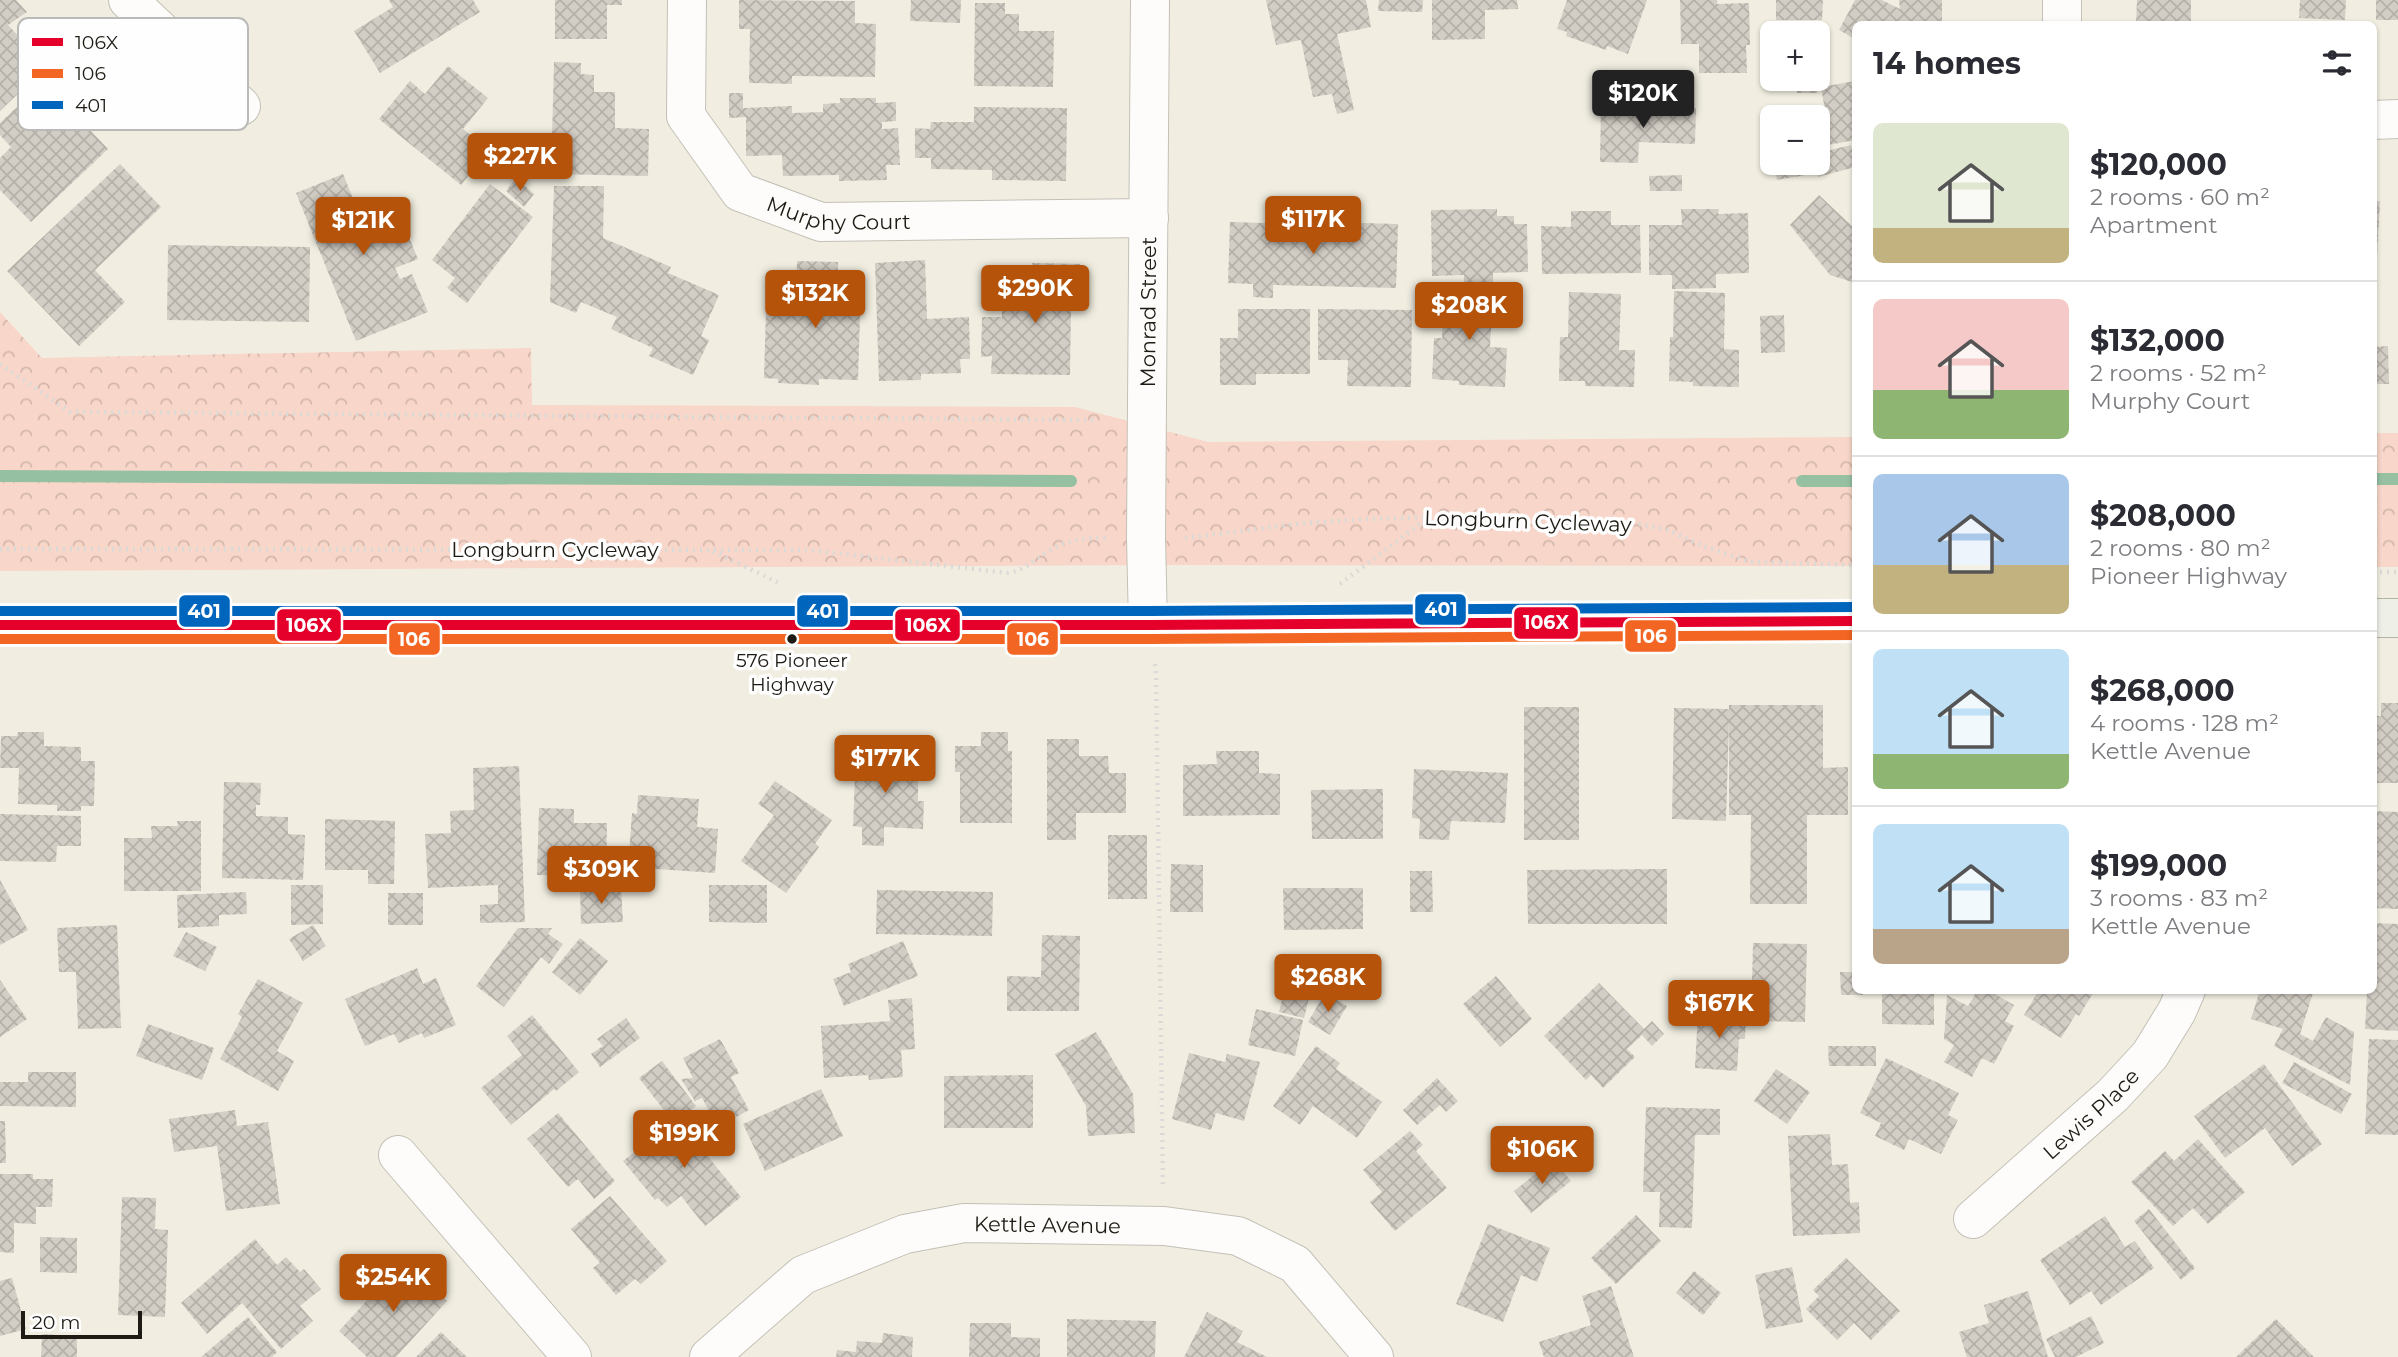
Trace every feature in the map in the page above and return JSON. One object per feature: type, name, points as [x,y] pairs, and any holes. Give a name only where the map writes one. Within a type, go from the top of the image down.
[{"type":"main road","points":[[2377,618],[2398,618]]},
{"type":"main road","points":[[0,625],[1148,625],[1852,621]]},
{"type":"street","points":[[128,0],[147,18]]},
{"type":"street","name":"Murphy Court","points":[[687,0],[686,116],[740,191],[821,222],[1149,218]]},
{"type":"street","name":"Monrad Street","points":[[1148,625],[1146,538],[1150,0]]},
{"type":"street","points":[[2062,0],[2062,21]]},
{"type":"street","points":[[2377,120],[2398,120]]},
{"type":"street","name":"Lewis Place","points":[[1973,1219],[2113,1095],[2150,1055],[2184,994]]},
{"type":"street","points":[[398,1155],[572,1357]]},
{"type":"street","name":"Kettle Avenue","points":[[709,1357],[803,1275],[905,1234],[964,1223],[1164,1226],[1238,1236],[1296,1264],[1374,1357]]},
{"type":"path","points":[[0,364],[69,412],[1095,420]]},
{"type":"path","points":[[1286,624],[1429,517]]},
{"type":"path","name":"Longburn Cycleway","points":[[1195,538],[1305,523],[1367,519],[1429,517],[1592,520],[1639,524],[1668,530],[1703,546],[1751,562],[1852,565]]},
{"type":"path","points":[[1019,581],[1019,571],[1067,541],[1082,537],[1098,538]]},
{"type":"path","name":"Longburn Cycleway","points":[[0,549],[808,550],[997,573],[1019,571]]},
{"type":"path","points":[[2377,572],[2398,572]]},
{"type":"path","points":[[1148,625],[1157,675],[1164,1226]]},
{"type":"green space","points":[[0,312],[42,358],[531,348],[532,405],[1075,407],[1208,442],[1852,437],[1852,566],[1159,565],[0,571]]},
{"type":"green space","points":[[2377,433],[2398,433],[2398,567],[2377,567]]},
{"type":"building","points":[[0,0],[16,0],[27,12],[8,25],[18,36],[18,94],[0,111]]},
{"type":"building","points":[[389,0],[473,0],[480,12],[380,73],[354,31],[393,7]]},
{"type":"building","points":[[555,0],[622,0],[622,5],[607,5],[607,39],[555,39]]},
{"type":"building","points":[[739,0],[855,1],[855,23],[876,24],[875,77],[792,76],[792,84],[749,83],[750,29],[739,29]]},
{"type":"building","points":[[911,0],[961,0],[960,23],[910,21]]},
{"type":"building","points":[[1266,0],[1366,0],[1371,27],[1337,34],[1354,110],[1337,114],[1332,94],[1313,97],[1301,40],[1276,45]]},
{"type":"building","points":[[1379,0],[1423,0],[1422,12],[1378,11]]},
{"type":"building","points":[[1432,0],[1517,0],[1518,9],[1485,10],[1485,39],[1432,40]]},
{"type":"building","points":[[1567,0],[1647,0],[1628,54],[1607,46],[1606,50],[1566,36],[1567,32],[1557,29]]},
{"type":"building","points":[[1680,0],[1717,0],[1717,4],[1749,3],[1750,45],[1746,45],[1747,73],[1699,73],[1699,44],[1681,44]]},
{"type":"building","points":[[1776,0],[1823,0],[1822,20],[1776,20]]},
{"type":"building","points":[[1855,0],[1882,0],[1900,9],[1899,0],[1942,0],[1942,21],[1852,21],[1852,37],[1839,30]]},
{"type":"building","points":[[2137,0],[2191,0],[2191,21],[2136,21]]},
{"type":"building","points":[[2300,0],[2346,0],[2345,20],[2299,18]]},
{"type":"building","points":[[2376,0],[2398,0],[2398,20],[2376,20]]},
{"type":"building","points":[[975,3],[1005,3],[1005,14],[1019,14],[1019,31],[1054,31],[1053,87],[974,86]]},
{"type":"building","points":[[554,62],[581,63],[581,74],[594,75],[594,92],[615,92],[615,128],[649,129],[648,176],[551,174]]},
{"type":"building","points":[[448,66],[488,98],[463,129],[489,150],[461,185],[379,119],[410,81],[425,94]]},
{"type":"building","points":[[1852,82],[1852,141],[1830,145],[1830,105],[1824,105],[1822,91],[1830,91],[1830,85]]},
{"type":"building","points":[[1797,91],[1817,91],[1817,93]]},
{"type":"building","points":[[729,93],[743,93],[743,108],[792,106],[792,113],[823,112],[823,104],[840,103],[840,98],[876,98],[876,103],[896,102],[896,121],[882,122],[882,129],[898,128],[900,165],[886,165],[887,180],[839,181],[839,175],[783,176],[782,155],[746,156],[746,117],[729,118]]},
{"type":"building","points":[[1601,105],[1696,108],[1695,144],[1639,142],[1638,163],[1600,162]]},
{"type":"building","points":[[18,106],[18,130],[90,130],[108,149],[31,222],[0,190],[0,158],[11,147],[0,135],[0,123]]},
{"type":"building","points":[[974,107],[1067,108],[1066,181],[992,180],[992,170],[931,169],[931,158],[915,158],[915,128],[930,129],[931,122],[974,122]]},
{"type":"building","points":[[1851,145],[1852,168],[1830,174],[1830,150]]},
{"type":"building","points":[[120,164],[161,207],[95,270],[125,302],[79,346],[7,271]]},
{"type":"building","points":[[343,174],[359,213],[393,199],[418,259],[395,268],[400,279],[412,274],[428,312],[356,341],[296,193]]},
{"type":"building","points":[[1682,175],[1682,191],[1650,191],[1649,176]]},
{"type":"building","points":[[1776,175],[1806,175],[1777,180]]},
{"type":"building","points":[[516,178],[534,194],[524,207],[506,191]]},
{"type":"building","points":[[490,184],[533,217],[467,303],[447,288],[455,278],[432,260]]},
{"type":"building","points":[[554,186],[604,186],[603,238],[671,267],[668,273],[719,295],[701,336],[709,340],[693,375],[649,356],[653,348],[611,329],[617,317],[581,302],[576,313],[550,302]]},
{"type":"building","points":[[1819,195],[1852,226],[1852,282],[1830,275],[1790,225]]},
{"type":"building","points":[[2377,201],[2380,201],[2377,256]]},
{"type":"building","points":[[1497,209],[1497,216],[1514,216],[1514,224],[1527,224],[1528,272],[1493,273],[1493,288],[1464,288],[1464,275],[1432,276],[1431,210]]},
{"type":"building","points":[[1681,209],[1719,209],[1718,214],[1748,213],[1749,273],[1716,274],[1716,288],[1672,289],[1672,275],[1649,275],[1649,225],[1682,225]]},
{"type":"building","points":[[1571,211],[1611,211],[1611,225],[1640,225],[1641,273],[1542,274],[1541,226],[1571,227]]},
{"type":"building","points":[[1230,222],[1300,224],[1300,240],[1329,240],[1330,222],[1398,224],[1396,288],[1273,285],[1273,298],[1253,297],[1253,284],[1228,283]]},
{"type":"building","points":[[168,245],[310,247],[309,322],[167,320]]},
{"type":"building","points":[[925,260],[927,319],[969,317],[970,359],[960,359],[961,373],[921,374],[921,380],[879,381],[875,263]]},
{"type":"building","points":[[797,261],[838,262],[837,283],[861,284],[858,380],[819,379],[819,385],[778,383],[778,379],[764,378],[766,310],[796,311]]},
{"type":"building","points":[[1032,263],[1080,264],[1079,311],[1071,311],[1070,375],[991,374],[992,356],[981,357],[982,317],[1002,317],[1002,295],[1032,295]]},
{"type":"building","points":[[1444,290],[1493,292],[1490,347],[1507,348],[1505,387],[1459,385],[1459,381],[1432,379],[1434,338],[1442,338]]},
{"type":"building","points":[[1674,291],[1725,293],[1724,349],[1739,350],[1739,387],[1693,386],[1693,382],[1669,381]]},
{"type":"building","points":[[1569,292],[1621,294],[1619,350],[1635,350],[1634,387],[1585,386],[1585,381],[1559,381],[1560,337],[1568,337]]},
{"type":"building","points":[[1238,309],[1310,309],[1310,374],[1256,374],[1256,385],[1220,385],[1220,338],[1238,338]]},
{"type":"building","points":[[1318,309],[1412,310],[1411,387],[1347,386],[1348,360],[1318,360]]},
{"type":"building","points":[[1784,315],[1785,352],[1761,353],[1760,316]]},
{"type":"building","points":[[2388,346],[2389,384],[2377,384],[2377,347]]},
{"type":"building","points":[[2381,703],[2398,703],[2398,783],[2377,783],[2377,716],[2381,716]]},
{"type":"building","points":[[1729,705],[1823,705],[1823,768],[1848,767],[1848,815],[1807,815],[1807,904],[1750,904],[1751,815],[1729,815],[1729,723],[1726,821],[1672,819],[1674,708],[1729,709]]},
{"type":"building","points":[[1524,707],[1579,707],[1579,840],[1524,840]]},
{"type":"building","points":[[18,732],[44,732],[44,746],[81,747],[81,761],[95,761],[94,806],[81,806],[81,811],[57,811],[57,805],[18,804],[19,768],[0,768],[1,736],[17,736]]},
{"type":"building","points":[[981,732],[1008,732],[1008,751],[1012,751],[1012,823],[960,823],[960,772],[955,772],[955,746],[981,746]]},
{"type":"building","points":[[1047,739],[1079,739],[1079,756],[1108,756],[1109,773],[1126,773],[1126,813],[1076,813],[1076,840],[1047,840]]},
{"type":"building","points":[[856,749],[909,751],[908,780],[918,780],[918,801],[924,801],[923,829],[884,827],[884,846],[862,845],[862,827],[853,826]]},
{"type":"building","points":[[1216,751],[1259,751],[1259,773],[1280,774],[1280,815],[1183,816],[1183,765],[1217,764]]},
{"type":"building","points":[[519,766],[525,922],[480,923],[480,905],[498,904],[498,885],[428,888],[425,834],[451,833],[450,811],[474,810],[473,768]]},
{"type":"building","points":[[1414,769],[1508,773],[1505,823],[1451,821],[1449,840],[1419,839],[1420,819],[1412,818]]},
{"type":"building","points":[[775,781],[832,820],[815,844],[819,847],[786,893],[741,861],[774,815],[758,804]]},
{"type":"building","points":[[224,782],[261,783],[260,805],[256,805],[256,816],[288,817],[288,834],[305,835],[303,880],[222,878]]},
{"type":"building","points":[[1383,789],[1383,839],[1312,839],[1311,790]]},
{"type":"building","points":[[638,795],[699,799],[697,827],[718,829],[715,873],[628,867],[632,813],[637,814]]},
{"type":"building","points":[[539,808],[574,809],[574,823],[607,823],[606,884],[584,884],[584,876],[537,875]]},
{"type":"building","points":[[2377,811],[2398,812],[2398,909],[2377,908]]},
{"type":"building","points":[[0,814],[81,816],[81,846],[57,846],[56,862],[0,861]]},
{"type":"building","points":[[325,819],[395,821],[394,884],[368,884],[368,870],[325,870]]},
{"type":"building","points":[[177,821],[201,821],[201,891],[124,891],[124,838],[152,838],[151,826],[178,826]]},
{"type":"building","points":[[1108,835],[1147,835],[1147,899],[1108,899]]},
{"type":"building","points":[[1171,864],[1203,865],[1203,912],[1170,912]]},
{"type":"building","points":[[1667,869],[1667,924],[1528,924],[1527,870]]},
{"type":"building","points":[[1410,871],[1432,871],[1433,912],[1410,912]]},
{"type":"building","points":[[0,880],[28,930],[0,945]]},
{"type":"building","points":[[291,885],[323,885],[323,924],[291,925]]},
{"type":"building","points":[[709,885],[767,885],[767,923],[709,922]]},
{"type":"building","points":[[621,887],[623,922],[581,924],[580,890]]},
{"type":"building","points":[[1283,888],[1363,888],[1363,929],[1284,930]]},
{"type":"building","points":[[877,890],[993,892],[992,936],[876,934]]},
{"type":"building","points":[[246,892],[247,914],[219,915],[219,926],[178,928],[177,895]]},
{"type":"building","points":[[388,893],[423,893],[423,925],[388,925]]},
{"type":"building","points":[[2377,923],[2398,924],[2398,1031],[2365,1029],[2367,994],[2377,994]]},
{"type":"building","points":[[117,925],[121,1028],[78,1029],[76,972],[59,972],[57,928]]},
{"type":"building","points":[[313,925],[326,946],[303,961],[289,939]]},
{"type":"building","points":[[518,928],[552,928],[548,934],[563,944],[549,964],[541,957],[504,1007],[476,986]]},
{"type":"building","points":[[186,932],[217,947],[205,971],[173,956]]},
{"type":"building","points":[[1042,935],[1080,936],[1079,1011],[1007,1011],[1007,976],[1041,977]]},
{"type":"building","points":[[580,938],[608,961],[580,995],[552,972]]},
{"type":"building","points":[[903,941],[918,976],[844,1006],[833,979],[851,972],[848,964]]},
{"type":"building","points":[[1753,943],[1807,944],[1805,1022],[1751,1021]]},
{"type":"building","points":[[417,968],[423,984],[436,978],[456,1025],[424,1038],[422,1033],[399,1043],[394,1034],[365,1046],[345,999]]},
{"type":"building","points":[[1840,972],[1852,972],[1852,994],[1863,995],[1841,995]]},
{"type":"building","points":[[1496,976],[1532,1019],[1500,1047],[1463,1004]]},
{"type":"building","points":[[258,979],[303,1003],[277,1051],[294,1061],[278,1091],[220,1059],[242,1017],[238,1014]]},
{"type":"building","points":[[0,980],[27,1019],[0,1037]]},
{"type":"building","points":[[1287,980],[1312,986],[1304,1018],[1279,1012]]},
{"type":"building","points":[[1599,983],[1644,1029],[1652,1021],[1664,1034],[1652,1046],[1642,1035],[1627,1049],[1635,1057],[1603,1088],[1591,1075],[1586,1080],[1544,1036]]},
{"type":"building","points":[[1325,993],[1347,1006],[1330,1035],[1308,1022]]},
{"type":"building","points":[[1882,994],[1934,994],[1934,1025],[1882,1024]]},
{"type":"building","points":[[1976,994],[1995,994],[2014,1005],[2005,1021],[2014,1026],[1994,1064],[1982,1058],[1972,1077],[1944,1062],[1954,1045],[1944,1039],[1947,995],[1968,1006]]},
{"type":"building","points":[[2037,994],[2093,994],[2061,1038],[2024,1015]]},
{"type":"building","points":[[2259,994],[2313,994],[2300,1034],[2313,1041],[2326,1017],[2354,1032],[2350,1085],[2274,1046],[2283,1029],[2251,1019]]},
{"type":"building","points":[[912,998],[915,1049],[901,1050],[903,1077],[869,1080],[868,1075],[824,1078],[821,1026],[890,1021],[888,1000]]},
{"type":"building","points":[[1256,1009],[1303,1020],[1295,1056],[1248,1045]]},
{"type":"building","points":[[1698,1012],[1746,1014],[1745,1039],[1739,1039],[1737,1071],[1695,1068]]},
{"type":"building","points":[[532,1015],[579,1072],[511,1125],[481,1088],[522,1055],[507,1036]]},
{"type":"building","points":[[626,1018],[640,1038],[600,1067],[591,1054],[603,1046],[597,1039]]},
{"type":"building","points":[[148,1024],[214,1048],[202,1080],[136,1056]]},
{"type":"building","points":[[1096,1032],[1133,1094],[1135,1133],[1088,1136],[1086,1106],[1055,1054]]},
{"type":"building","points":[[720,1039],[739,1073],[731,1077],[749,1110],[718,1127],[702,1098],[695,1101],[681,1079],[693,1078],[683,1058]]},
{"type":"building","points":[[2369,1039],[2398,1040],[2398,1135],[2365,1134]]},
{"type":"building","points":[[1316,1046],[1340,1063],[1336,1069],[1382,1102],[1357,1138],[1313,1106],[1300,1125],[1273,1106]]},
{"type":"building","points":[[1828,1046],[1876,1046],[1876,1066],[1829,1066]]},
{"type":"building","points":[[1189,1053],[1225,1062],[1227,1054],[1260,1062],[1244,1121],[1216,1113],[1211,1130],[1172,1119]]},
{"type":"building","points":[[1886,1058],[1959,1093],[1948,1115],[1958,1120],[1941,1154],[1909,1139],[1904,1150],[1875,1136],[1881,1123],[1860,1113]]},
{"type":"building","points":[[662,1061],[696,1106],[674,1123],[639,1078]]},
{"type":"building","points":[[2294,1062],[2352,1094],[2341,1114],[2282,1083]]},
{"type":"building","points":[[2264,1064],[2322,1144],[2292,1166],[2265,1128],[2225,1158],[2194,1116]]},
{"type":"building","points":[[1776,1069],[1810,1092],[1787,1124],[1754,1101]]},
{"type":"building","points":[[28,1072],[76,1072],[76,1107],[0,1106],[0,1082],[28,1082]]},
{"type":"building","points":[[1033,1075],[1033,1128],[944,1128],[944,1076]]},
{"type":"building","points":[[1437,1078],[1458,1101],[1446,1112],[1440,1105],[1417,1125],[1403,1110]]},
{"type":"building","points":[[821,1089],[843,1136],[765,1171],[743,1124]]},
{"type":"building","points":[[1646,1107],[1720,1109],[1720,1135],[1695,1135],[1692,1228],[1659,1227],[1660,1192],[1643,1192]]},
{"type":"building","points":[[235,1110],[237,1126],[268,1122],[280,1204],[226,1211],[217,1146],[174,1152],[169,1119]]},
{"type":"building","points":[[558,1113],[615,1181],[594,1199],[578,1179],[568,1187],[527,1139]]},
{"type":"building","points":[[702,1114],[722,1139],[705,1153],[741,1197],[705,1226],[681,1196],[667,1207],[658,1198],[655,1200],[623,1161],[666,1127],[674,1137]]},
{"type":"building","points":[[0,1121],[5,1121],[6,1163],[0,1163]]},
{"type":"building","points":[[1410,1131],[1423,1145],[1416,1151],[1447,1188],[1395,1231],[1370,1202],[1382,1192],[1363,1170]]},
{"type":"building","points":[[1830,1134],[1832,1165],[1848,1164],[1850,1203],[1859,1202],[1860,1233],[1793,1236],[1788,1136]]},
{"type":"building","points":[[2198,1139],[2245,1192],[2208,1224],[2193,1208],[2173,1226],[2131,1182],[2165,1151],[2174,1161]]},
{"type":"building","points":[[1553,1160],[1571,1181],[1531,1213],[1514,1191]]},
{"type":"building","points":[[0,1174],[33,1174],[33,1179],[53,1179],[52,1207],[36,1207],[36,1224],[14,1223],[14,1253],[0,1252]]},
{"type":"building","points":[[610,1196],[667,1261],[641,1284],[635,1279],[616,1295],[593,1268],[600,1263],[571,1229]]},
{"type":"building","points":[[122,1197],[156,1198],[155,1229],[168,1230],[165,1317],[118,1315]]},
{"type":"building","points":[[2149,1209],[2195,1268],[2181,1280],[2134,1221]]},
{"type":"building","points":[[1636,1215],[1661,1241],[1616,1284],[1591,1258]]},
{"type":"building","points":[[2105,1216],[2125,1247],[2135,1241],[2154,1268],[2101,1305],[2091,1291],[2070,1305],[2040,1260]]},
{"type":"building","points":[[1488,1224],[1550,1248],[1537,1282],[1521,1275],[1503,1322],[1456,1304]]},
{"type":"building","points":[[40,1237],[77,1238],[77,1273],[40,1272]]},
{"type":"building","points":[[255,1239],[277,1265],[286,1257],[300,1272],[304,1269],[321,1289],[300,1306],[313,1321],[281,1349],[242,1303],[207,1334],[181,1303]]},
{"type":"building","points":[[1846,1258],[1900,1311],[1871,1340],[1854,1323],[1837,1340],[1806,1309],[1819,1296],[1813,1290]]},
{"type":"building","points":[[403,1261],[447,1301],[396,1357],[367,1357],[339,1331]]},
{"type":"building","points":[[1792,1267],[1803,1322],[1766,1329],[1755,1275]]},
{"type":"building","points":[[1694,1271],[1721,1293],[1703,1315],[1676,1293]]},
{"type":"building","points":[[12,1278],[26,1329],[0,1336],[0,1281]]},
{"type":"building","points":[[1611,1286],[1634,1357],[1544,1357],[1539,1342],[1591,1325],[1582,1296]]},
{"type":"building","points":[[2028,1291],[2048,1357],[1967,1357],[1959,1332],[1989,1323],[1984,1305]]},
{"type":"building","points":[[1207,1312],[1243,1331],[1237,1342],[1267,1357],[1184,1357]]},
{"type":"building","points":[[2091,1316],[2104,1343],[2076,1357],[2055,1357],[2046,1339]]},
{"type":"building","points":[[248,1317],[277,1352],[272,1357],[201,1357]]},
{"type":"building","points":[[1067,1319],[1156,1321],[1155,1357],[1067,1357]]},
{"type":"building","points":[[2276,1319],[2314,1357],[2236,1357]]},
{"type":"building","points":[[970,1323],[1011,1323],[1011,1337],[1040,1338],[1040,1357],[969,1357]]},
{"type":"building","points":[[441,1332],[467,1357],[416,1357]]},
{"type":"building","points":[[883,1333],[913,1337],[912,1357],[836,1357],[837,1350],[856,1352],[857,1341],[882,1343]]},
{"type":"building","points":[[42,1334],[77,1336],[77,1357],[41,1357]]},
{"type":"waterway","points":[[0,476],[1071,481]]},
{"type":"waterway","points":[[2377,479],[2398,479]]},
{"type":"waterway","points":[[1802,481],[1852,481]]},
{"type":"transit line","name":"401","points":[[0,611],[1148,611],[1852,607]]},
{"type":"transit line","name":"106X","points":[[0,625],[1148,625],[1852,621]]},
{"type":"transit line","name":"106","points":[[0,639],[1148,639],[1852,635]]},
{"type":"place","name":"576 Pioneer Highway","points":[[792,639]]}]
